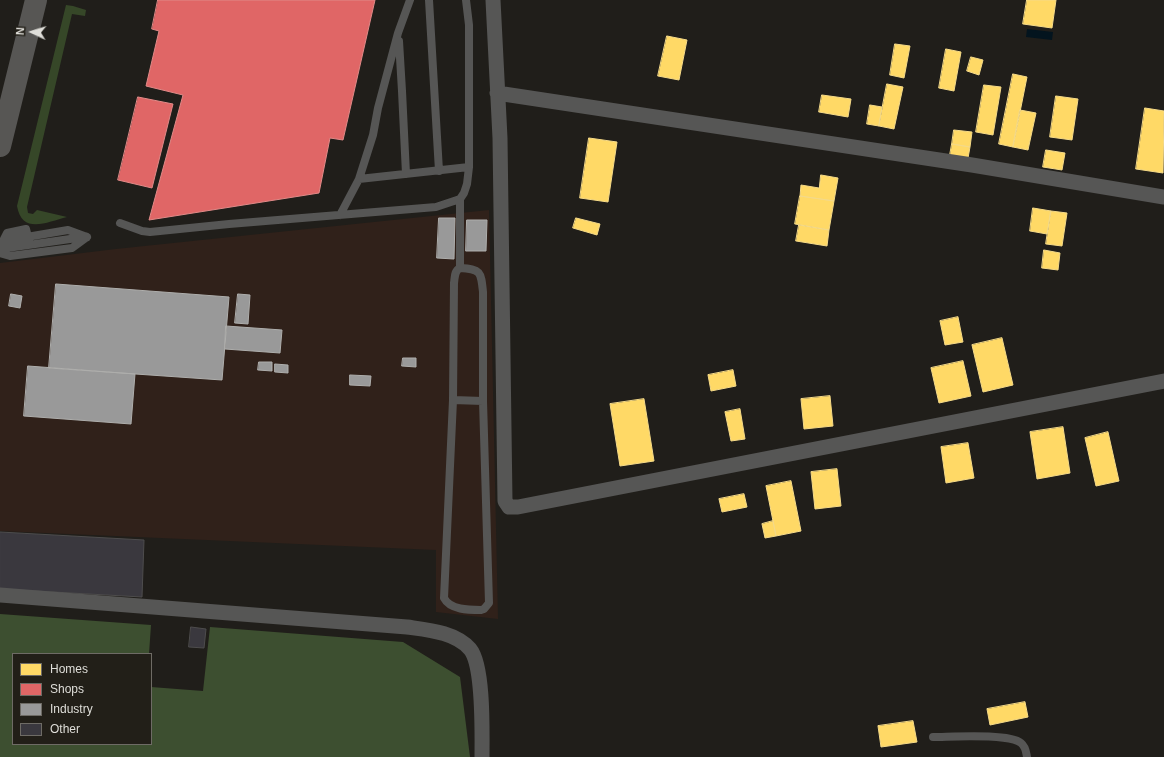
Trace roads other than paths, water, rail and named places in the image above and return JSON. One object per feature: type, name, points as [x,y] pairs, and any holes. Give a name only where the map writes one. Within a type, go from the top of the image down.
[{"type":"main road","points":[[0,146],[36,0]]},
{"type":"street","points":[[493,0],[500,138],[505,501],[509,507],[514,508],[1164,381]]},
{"type":"street","points":[[497,93],[980,167],[1164,197]]},
{"type":"street","points":[[0,596],[408,628],[442,633],[459,640],[470,649],[477,667],[482,705],[482,757]]},
{"type":"lane","points":[[340,215],[359,180],[373,135],[378,108],[398,33],[410,0]]},
{"type":"lane","points":[[429,0],[439,171]]},
{"type":"lane","points":[[120,223],[142,231],[150,232],[436,207],[460,199],[464,194],[469,167],[469,25],[466,0]]},
{"type":"lane","points":[[398,33],[406,174]]},
{"type":"lane","points":[[359,180],[469,167]]},
{"type":"lane","points":[[460,199],[460,268],[455,273],[454,283],[452,400],[444,598],[446,603],[453,606],[481,610],[484,609],[489,603],[483,401],[483,292],[482,276],[476,270],[460,268]]},
{"type":"lane","points":[[0,253],[10,256],[72,248],[86,237],[2,242]]},
{"type":"lane","points":[[0,249],[29,241]]},
{"type":"lane","points":[[29,241],[31,254]]},
{"type":"lane","points":[[452,400],[483,401]]},
{"type":"lane","points":[[933,737],[1005,737],[1020,742],[1025,748],[1028,757]]},
{"type":"water","points":[[1027,29],[1053,32],[1052,40],[1026,37]]}]
